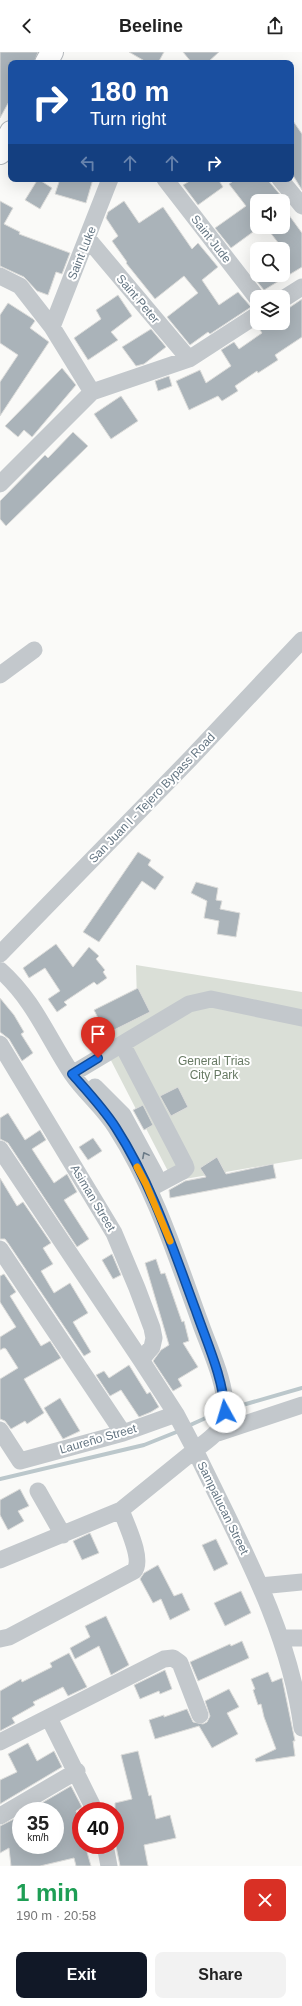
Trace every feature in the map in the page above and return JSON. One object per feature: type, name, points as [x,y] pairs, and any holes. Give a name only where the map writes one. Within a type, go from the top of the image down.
[{"type":"main road","points":[[0,154],[8,138]]},
{"type":"street","name":"Saint Luke","points":[[52,327],[88,239],[109,182]]},
{"type":"street","name":"Saint Jude","points":[[167,182],[251,290]]},
{"type":"street","points":[[282,182],[302,206]]},
{"type":"street","name":"Saint Peter","points":[[88,239],[189,359]]},
{"type":"street","points":[[0,276],[20,286],[52,327],[92,392]]},
{"type":"street","points":[[290,295],[302,287]]},
{"type":"street","points":[[0,484],[92,392],[189,359],[250,320]]},
{"type":"street","name":"San Juan I - Tejero Bypass Road","points":[[0,954],[191,758],[302,640]]},
{"type":"street","points":[[0,675],[34,650]]},
{"type":"street","points":[[0,970],[16,984],[76,1072],[116,1127],[149,1189],[165,1228],[219,1378],[224,1396],[225,1412],[223,1423],[218,1433]]},
{"type":"street","points":[[76,1072],[190,1004],[211,999],[302,1018]]},
{"type":"street","name":"Asiman Street","points":[[0,1044],[114,1233],[138,1288],[152,1328],[154,1338],[152,1347],[141,1360]]},
{"type":"street","points":[[122,1044],[185,1165],[183,1171],[149,1189]]},
{"type":"street","points":[[0,1149],[176,1414],[195,1450],[121,1510],[0,1560]]},
{"type":"street","points":[[0,1249],[123,1433]]},
{"type":"street","name":"Sampalucan Street","points":[[302,1405],[218,1433],[195,1450],[260,1586],[282,1638],[298,1696],[302,1728]]},
{"type":"street","name":"Laureño Street","points":[[0,1430],[20,1461],[123,1433],[176,1414]]},
{"type":"street","points":[[38,1491],[63,1535]]},
{"type":"street","points":[[0,1639],[9,1637],[134,1571],[138,1567],[138,1558],[121,1510]]},
{"type":"street","points":[[260,1586],[302,1582]]},
{"type":"street","points":[[282,1638],[302,1638]]},
{"type":"street","points":[[0,1742],[155,1662],[173,1658],[180,1663],[200,1715]]},
{"type":"street","points":[[49,1718],[92,1802]]},
{"type":"street","points":[[0,1816],[77,1771]]},
{"type":"street","points":[[107,1854],[109,1866]]},
{"type":"green space","name":"General Trias City Park","points":[[136,965],[302,992],[302,1159],[173,1181],[101,1041],[137,1002]]},
{"type":"building","points":[[0,52],[38,52],[35,60],[8,60],[8,103],[0,118]]},
{"type":"building","points":[[129,52],[164,52],[160,60],[143,60]]},
{"type":"building","points":[[183,52],[219,52],[210,60],[190,60]]},
{"type":"building","points":[[294,122],[302,134],[302,190],[294,177]]},
{"type":"building","points":[[36,182],[43,182],[52,188],[40,209],[25,200]]},
{"type":"building","points":[[59,182],[92,182],[86,203],[55,194]]},
{"type":"building","points":[[188,182],[220,182],[223,187],[198,205],[183,185]]},
{"type":"building","points":[[232,182],[270,182],[280,194],[250,194],[250,234],[231,248],[215,228],[246,206],[229,184]]},
{"type":"building","points":[[0,201],[13,208],[4,224],[20,232],[19,234],[70,253],[62,274],[56,272],[48,295],[37,291],[24,277],[0,266]]},
{"type":"building","points":[[124,201],[139,223],[163,207],[192,249],[198,243],[218,267],[202,280],[219,305],[238,292],[250,308],[210,334],[208,332],[190,345],[167,317],[198,293],[184,276],[155,299],[126,263],[127,262],[112,241],[118,236],[106,218],[108,212]]},
{"type":"building","points":[[290,217],[302,233],[302,267],[290,274],[290,242],[278,242],[271,234],[290,234]]},
{"type":"building","points":[[257,282],[277,282],[264,290]]},
{"type":"building","points":[[118,295],[132,316],[111,332],[118,340],[88,360],[74,338],[101,319],[96,310]]},
{"type":"building","points":[[302,299],[302,337],[275,355],[278,360],[258,373],[257,371],[235,386],[238,391],[222,401],[218,396],[189,410],[176,381],[200,370],[206,383],[231,366],[221,350],[234,342],[239,349],[262,333],[260,330],[290,330],[290,307]]},
{"type":"building","points":[[8,303],[33,319],[35,321],[30,328],[49,342],[0,416],[0,382],[18,355],[0,343],[0,315]]},
{"type":"building","points":[[151,329],[166,347],[144,364],[136,366],[122,347]]},
{"type":"building","points":[[62,368],[76,385],[32,437],[24,430],[18,437],[5,426]]},
{"type":"building","points":[[169,376],[172,386],[158,391],[155,381]]},
{"type":"building","points":[[121,396],[138,421],[111,439],[94,414]]},
{"type":"building","points":[[73,432],[88,446],[6,526],[0,519],[0,501],[45,455],[48,458]]},
{"type":"building","points":[[138,852],[151,860],[148,865],[164,877],[155,890],[142,881],[99,942],[83,932]]},
{"type":"building","points":[[196,882],[218,888],[216,900],[222,901],[220,909],[240,913],[236,937],[217,934],[219,921],[204,918],[207,901],[191,893]]},
{"type":"building","points":[[56,944],[73,967],[89,947],[99,956],[96,959],[105,970],[103,972],[107,978],[97,985],[94,982],[64,1002],[67,1005],[57,1012],[48,999],[60,991],[45,968],[29,978],[23,968]]},
{"type":"building","points":[[138,988],[150,1012],[106,1034],[94,1010]]},
{"type":"building","points":[[0,998],[14,1015],[24,1032],[21,1034],[33,1053],[22,1061],[9,1039],[0,1032]]},
{"type":"building","points":[[178,1087],[188,1107],[171,1116],[160,1096]]},
{"type":"building","points":[[143,1105],[153,1125],[144,1130],[133,1110]]},
{"type":"building","points":[[8,1113],[25,1140],[40,1130],[46,1140],[32,1149],[54,1183],[67,1174],[77,1192],[64,1200],[89,1239],[77,1247],[8,1143],[0,1139],[0,1118]]},
{"type":"building","points":[[93,1138],[102,1151],[88,1160],[79,1147]]},
{"type":"building","points":[[217,1157],[226,1174],[273,1164],[276,1178],[170,1198],[169,1190],[185,1181],[206,1177],[200,1168]]},
{"type":"building","points":[[0,1178],[17,1206],[23,1202],[51,1243],[43,1248],[53,1264],[41,1271],[54,1293],[70,1283],[88,1313],[73,1322],[91,1352],[84,1356],[8,1243],[5,1239],[0,1239]]},
{"type":"building","points":[[112,1254],[121,1275],[113,1279],[102,1260]]},
{"type":"building","points":[[156,1259],[161,1274],[165,1273],[182,1322],[184,1321],[189,1341],[183,1343],[198,1367],[178,1379],[182,1386],[173,1391],[153,1361],[161,1350],[169,1345],[145,1263]]},
{"type":"building","points":[[4,1274],[16,1292],[10,1296],[41,1346],[50,1341],[61,1358],[24,1379],[44,1413],[27,1424],[25,1421],[11,1429],[5,1421],[0,1419],[0,1379],[18,1368],[6,1349],[4,1348],[0,1350],[0,1337],[16,1327],[0,1302],[0,1276]]},
{"type":"building","points":[[129,1365],[147,1394],[150,1392],[159,1407],[139,1417],[121,1390],[110,1396],[96,1375],[104,1371],[109,1378]]},
{"type":"building","points":[[60,1398],[80,1431],[63,1439],[44,1408]]},
{"type":"building","points":[[20,1489],[29,1506],[18,1511],[24,1521],[8,1530],[0,1515],[0,1500]]},
{"type":"building","points":[[90,1533],[99,1553],[82,1560],[73,1541]]},
{"type":"building","points":[[216,1539],[228,1564],[214,1571],[202,1545]]},
{"type":"building","points":[[158,1565],[174,1596],[182,1593],[190,1610],[170,1620],[161,1599],[153,1603],[140,1579],[144,1573]]},
{"type":"building","points":[[241,1591],[251,1613],[225,1626],[214,1603]]},
{"type":"building","points":[[106,1616],[129,1665],[111,1675],[99,1646],[75,1659],[70,1648],[90,1637],[85,1626]]},
{"type":"building","points":[[242,1641],[249,1658],[198,1681],[190,1662],[230,1644],[231,1646]]},
{"type":"building","points":[[69,1653],[87,1687],[68,1696],[63,1687],[33,1702],[35,1705],[12,1718],[15,1723],[0,1731],[0,1691],[21,1679],[22,1682],[52,1667],[50,1663]]},
{"type":"building","points":[[165,1670],[172,1689],[160,1694],[159,1691],[140,1699],[134,1685]]},
{"type":"building","points":[[268,1672],[272,1682],[282,1678],[295,1741],[293,1741],[295,1756],[256,1762],[255,1759],[276,1749],[264,1717],[261,1704],[258,1705],[253,1690],[255,1689],[251,1679]]},
{"type":"building","points":[[229,1689],[239,1707],[227,1713],[238,1734],[212,1748],[199,1726],[155,1739],[149,1720],[164,1715],[164,1717],[187,1709],[193,1722],[203,1724],[207,1722],[210,1716],[205,1701]]},
{"type":"building","points":[[28,1743],[37,1761],[54,1751],[62,1767],[0,1804],[0,1780],[17,1772],[8,1754]]},
{"type":"building","points":[[138,1751],[149,1796],[151,1795],[156,1819],[170,1815],[176,1838],[144,1845],[148,1866],[120,1866],[118,1854],[124,1854],[124,1802],[119,1802],[132,1799],[121,1755]]},
{"type":"building","points":[[71,1786],[79,1802],[72,1802],[72,1854],[88,1854],[91,1866],[76,1866],[74,1858],[40,1866],[11,1866],[9,1848],[0,1853],[0,1826],[12,1820],[12,1854],[64,1854],[64,1802],[43,1802]]},
{"type":"waterway","points":[[232,1408],[302,1388]]},
{"type":"waterway","points":[[188,1426],[219,1412]]},
{"type":"waterway","points":[[0,1479],[144,1445],[179,1431]]},
{"type":"slow traffic","points":[[137,1167],[146,1184],[170,1241]]},
{"type":"route","points":[[98,1058],[72,1074],[116,1127],[146,1184],[165,1228],[219,1378],[224,1396],[225,1412]]}]
